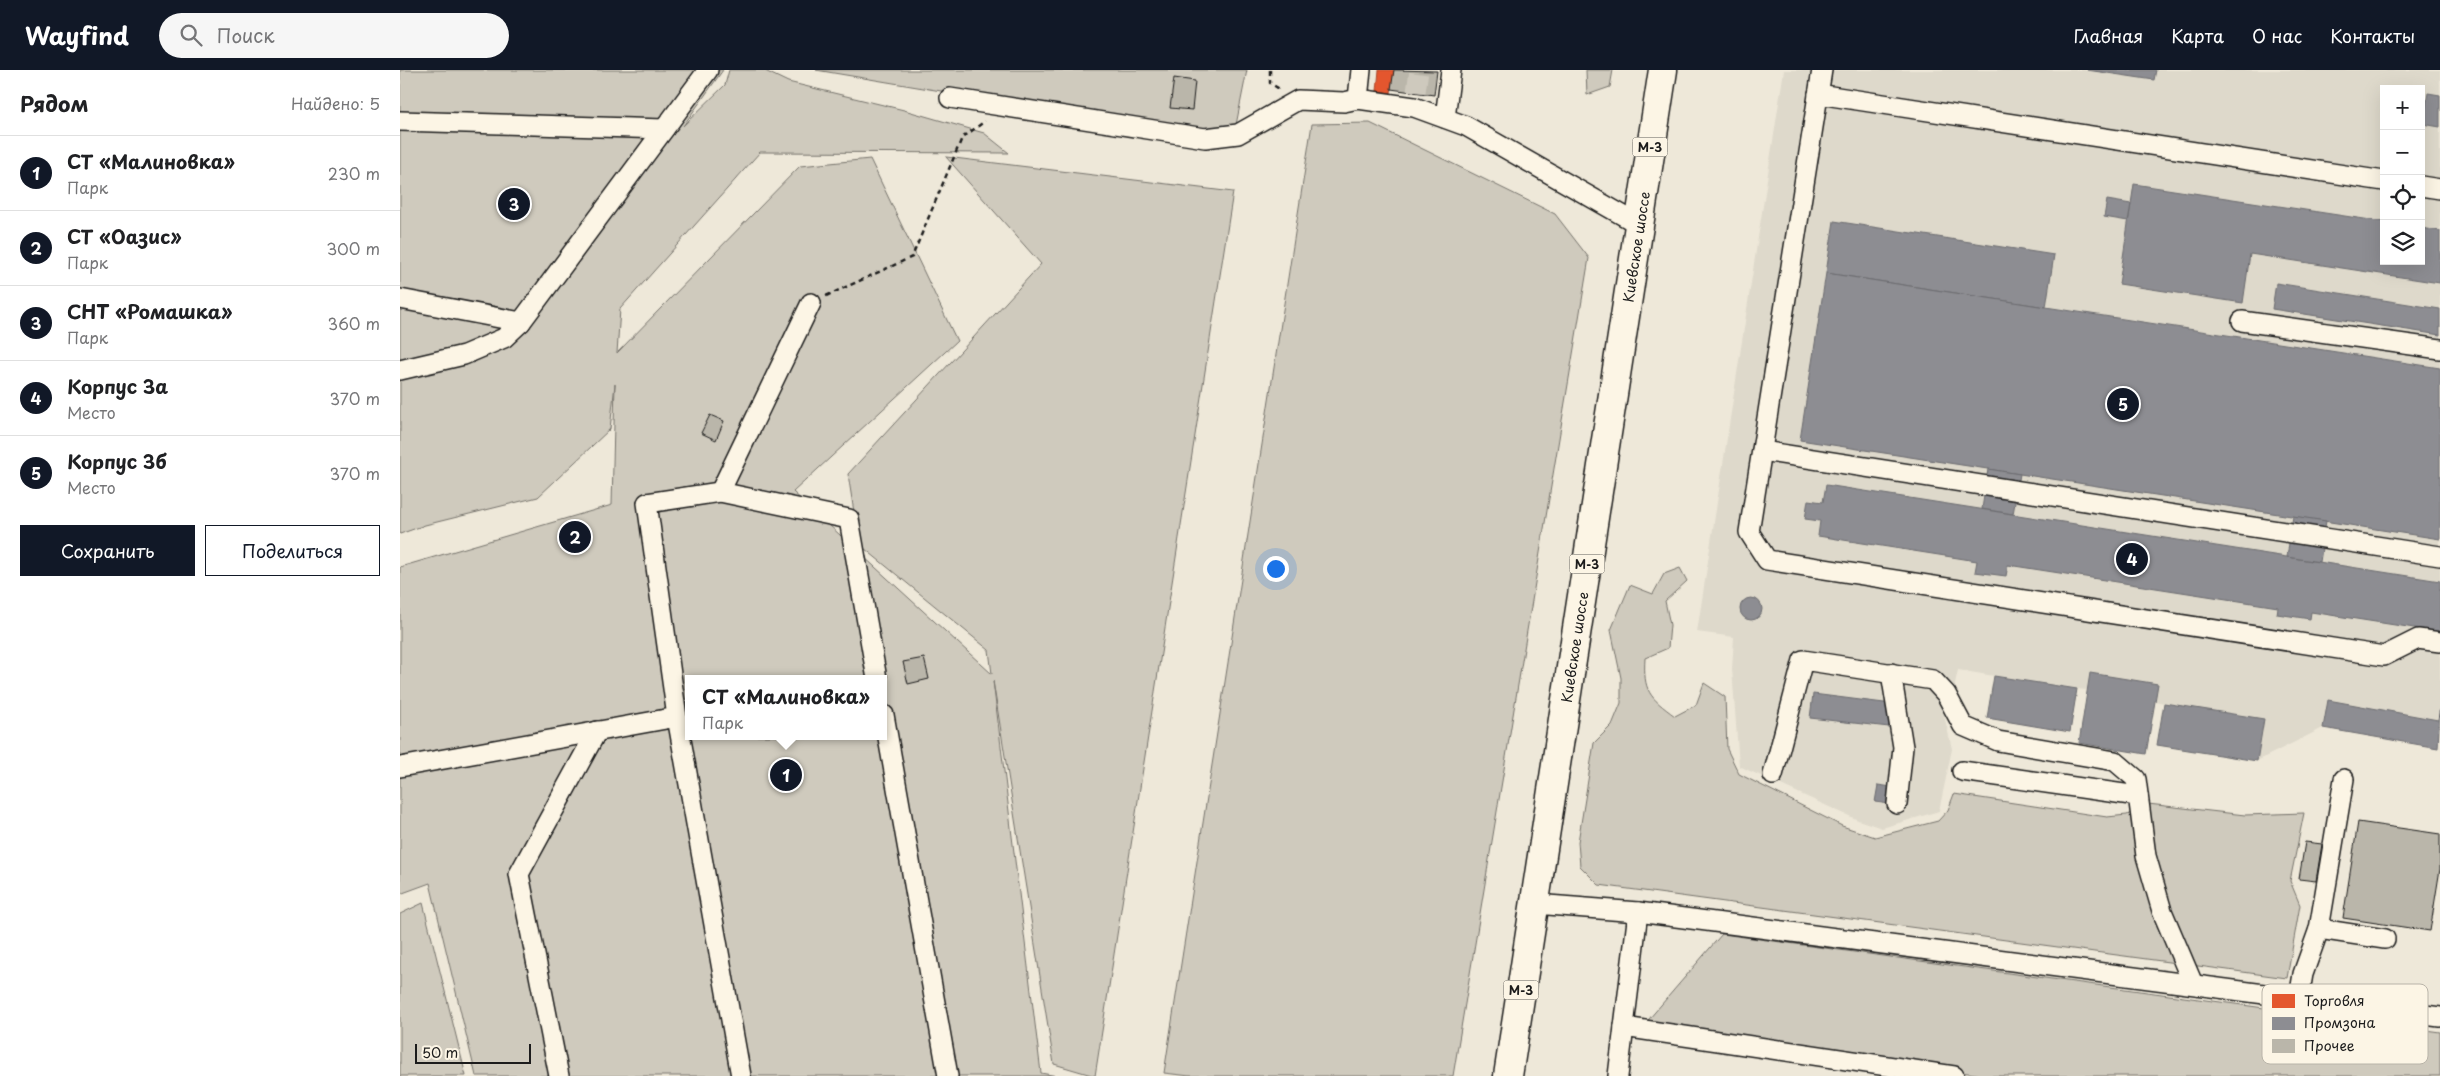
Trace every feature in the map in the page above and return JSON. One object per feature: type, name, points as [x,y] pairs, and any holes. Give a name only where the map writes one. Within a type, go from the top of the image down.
[{"type":"highway","name":"Киевское шоссе","points":[[1508,1076],[1663,70]]},
{"type":"street","points":[[400,370],[464,355],[504,338],[521,322],[708,70]]},
{"type":"street","points":[[1358,99],[1361,70]]},
{"type":"street","points":[[1445,118],[1451,70]]},
{"type":"street","points":[[1822,70],[1749,532],[1767,560],[2384,656],[2418,638],[2440,642]]},
{"type":"street","points":[[1818,94],[2380,180]]},
{"type":"street","points":[[950,98],[1205,138],[1238,134],[1298,100],[1344,102],[1358,99],[1415,100],[1445,118],[1466,126],[1638,224]]},
{"type":"street","points":[[400,121],[664,129]]},
{"type":"street","points":[[2425,187],[2440,189]]},
{"type":"street","points":[[400,299],[521,322]]},
{"type":"street","points":[[720,492],[811,303]]},
{"type":"street","points":[[2242,321],[2440,350]]},
{"type":"street","points":[[1762,451],[2440,556]]},
{"type":"street","points":[[741,1076],[677,717],[647,503],[720,492],[848,519],[876,675]]},
{"type":"street","points":[[1774,775],[1803,660],[1933,680],[1946,694],[1963,726],[1998,741],[2115,761],[2136,779],[2146,856],[2162,911],[2193,984]]},
{"type":"street","points":[[1891,673],[1903,747],[1897,804]]},
{"type":"street","points":[[400,767],[677,717]]},
{"type":"street","points":[[559,1076],[519,874],[598,732]]},
{"type":"street","points":[[887,732],[948,1076]]},
{"type":"street","points":[[1962,771],[2138,796]]},
{"type":"street","points":[[2301,984],[2319,929],[2344,779]]},
{"type":"street","points":[[1535,904],[1638,912],[2262,993]]},
{"type":"street","points":[[1618,1076],[1638,912]]},
{"type":"street","points":[[2319,929],[2385,939]]},
{"type":"street","points":[[1624,1026],[1954,1076]]},
{"type":"path","points":[[1270,70],[1270,83],[1298,100]]},
{"type":"path","points":[[811,303],[912,257],[962,138],[1003,107]]},
{"type":"shaded area","points":[[400,70],[723,70],[683,126],[725,85],[729,70],[763,70],[788,82],[904,110],[984,133],[1009,153],[760,152],[620,309],[617,353],[800,166],[870,159],[957,341],[793,492],[992,674],[989,650],[859,544],[848,474],[1041,264],[946,157],[1233,192],[1095,1076],[1054,1064],[993,681],[1041,1073],[1057,1076],[476,1076],[430,883],[400,894],[400,567],[612,505],[615,384],[610,429],[538,497],[425,525],[400,534]]},
{"type":"shaded area","points":[[816,70],[1247,70],[1233,140]]},
{"type":"shaded area","points":[[1586,70],[1613,70],[1610,87],[1587,95]]},
{"type":"shaded area","points":[[1784,70],[2440,70],[2440,734],[2438,748],[2323,728],[2257,761],[2157,745],[2164,703],[2155,701],[2146,754],[2079,743],[2087,690],[2077,689],[2070,732],[1987,718],[1994,676],[1958,670],[1954,688],[1940,698],[1952,749],[1939,811],[1882,828],[1858,820],[1739,766],[1732,669],[1734,637],[1697,632]]},
{"type":"shaded area","points":[[1370,123],[1555,214],[1589,258],[1453,1076],[1190,1076],[1164,1073],[1312,124]]},
{"type":"shaded area","points":[[1680,568],[1687,581],[1665,601],[1670,625],[1668,648],[1645,658],[1645,678],[1650,692],[1659,704],[1675,716],[1696,705],[1704,683],[1725,697],[1727,749],[1739,774],[1842,826],[1875,837],[1938,821],[1948,810],[1954,794],[2107,817],[2127,815],[2148,804],[2245,815],[2304,813],[2290,881],[2300,905],[2287,978],[1599,885],[1580,866],[1578,842],[1594,743],[1612,725],[1621,703],[1621,678],[1611,630],[1630,585],[1653,594],[1664,574]]},
{"type":"shaded area","points":[[423,903],[466,1076],[400,1076],[400,914]]},
{"type":"shaded area","points":[[1722,934],[2262,1008],[2262,1064],[2428,1064],[2428,1030],[2440,1032],[2440,1076],[1989,1076],[1643,1026]]},
{"type":"building: Торговля","points":[[1379,70],[1394,70],[1391,93],[1377,91]]},
{"type":"building: Промзона","points":[[2087,70],[2156,70],[2154,80]]},
{"type":"building: Промзона","points":[[2428,93],[2440,95],[2440,127],[2425,124]]},
{"type":"building: Промзона","points":[[2134,184],[2380,221],[2380,265],[2425,265],[2425,229],[2440,231],[2440,283],[2250,254],[2243,303],[2119,284]]},
{"type":"building: Промзона","points":[[2107,200],[2131,204],[2128,221],[2104,217]]},
{"type":"building: Промзона","points":[[1834,221],[2054,255],[2046,307],[1826,273]]},
{"type":"building: Промзона","points":[[1826,273],[2440,368],[2440,539],[1800,440]]},
{"type":"building: Промзона","points":[[2276,283],[2440,309],[2440,335],[2272,309]]},
{"type":"building: Промзона","points":[[1988,469],[2020,474],[2013,514],[1982,509]]},
{"type":"building: Промзона","points":[[1826,485],[2440,581],[2440,632],[2311,612],[2310,619],[2277,614],[2278,607],[2008,565],[2006,576],[1975,572],[1977,561],[1818,536],[1820,521],[1805,519],[1808,500],[1823,502]]},
{"type":"building: Промзона","points":[[2293,516],[2326,521],[2320,562],[2287,557]]},
{"type":"building: Промзона","points":[[1751,598],[1759,601],[1762,609],[1759,617],[1751,620],[1743,617],[1740,609],[1743,601]]},
{"type":"building: Промзона","points":[[2090,673],[2158,684],[2146,754],[2079,743]]},
{"type":"building: Промзона","points":[[1994,676],[2077,689],[2070,732],[1987,718]]},
{"type":"building: Промзона","points":[[1813,694],[1892,704],[1889,727],[1810,718]]},
{"type":"building: Промзона","points":[[2328,700],[2438,720],[2440,706],[2438,748],[2323,728]]},
{"type":"building: Промзона","points":[[2164,703],[2264,719],[2257,761],[2157,745]]},
{"type":"building: Промзона","points":[[1878,785],[1892,787],[1890,804],[1875,802]]},
{"type":"building: Прочее","points":[[1394,70],[1437,71],[1434,95],[1391,89]]},
{"type":"building: Прочее","points":[[1174,78],[1195,81],[1192,110],[1170,108]]},
{"type":"building: Прочее","points":[[710,415],[724,421],[716,440],[701,433]]},
{"type":"building: Прочее","points":[[924,658],[929,679],[908,684],[903,662]]},
{"type":"building: Прочее","points":[[2358,822],[2440,834],[2440,869],[2430,931],[2343,918]]},
{"type":"building: Прочее","points":[[2305,842],[2322,844],[2316,881],[2299,879]]},
{"type":"tunnel","points":[[1416,92],[1419,70]]},
{"type":"place","name":"СНТ «Ромашка»","points":[[514,204]]},
{"type":"place","name":"Корпус 3б","points":[[2123,404]]},
{"type":"place","name":"СТ «Оазис»","points":[[575,537]]},
{"type":"place","name":"Корпус 3a","points":[[2132,559]]},
{"type":"place","name":"СТ «Малиновка»","points":[[786,775]]}]
